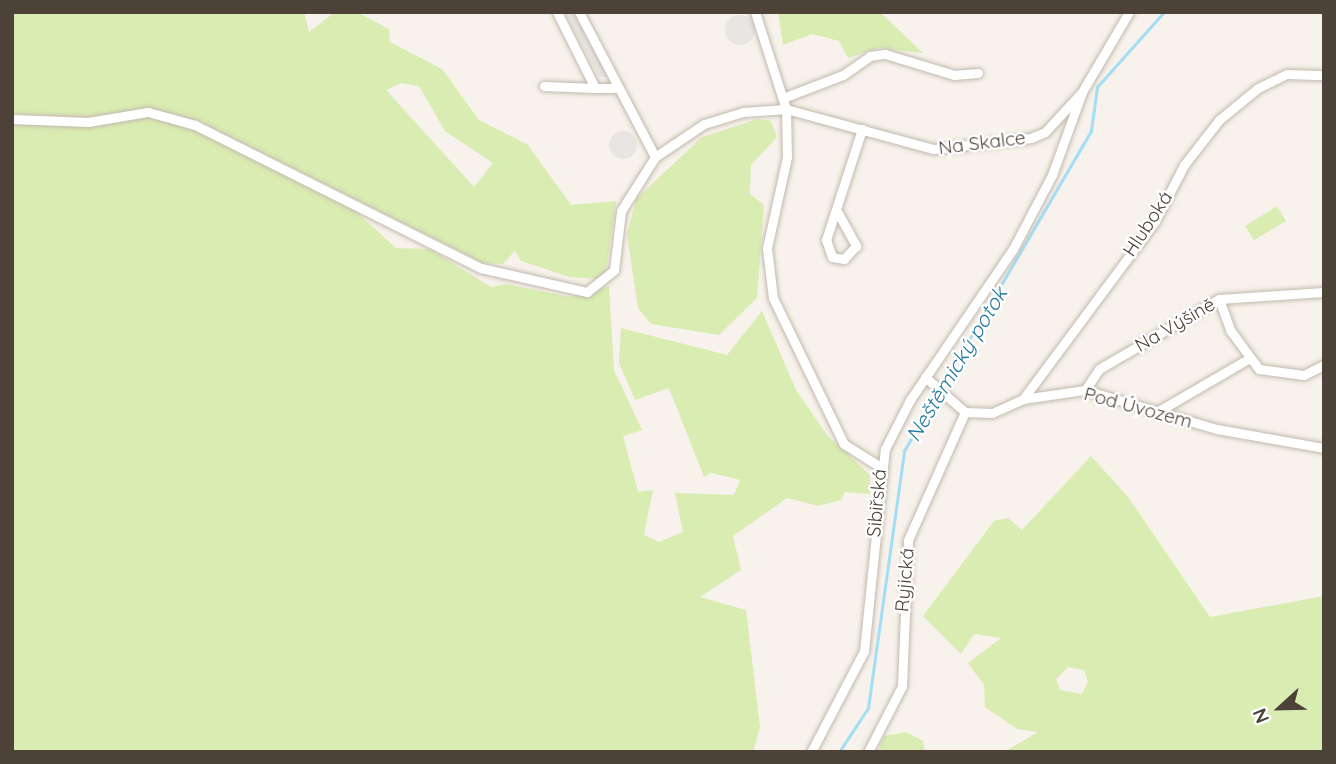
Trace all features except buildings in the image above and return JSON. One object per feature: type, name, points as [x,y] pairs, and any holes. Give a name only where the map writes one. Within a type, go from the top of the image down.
[{"type":"street","points":[[556,12],[595,88]]},
{"type":"street","points":[[579,12],[655,157]]},
{"type":"street","points":[[755,12],[786,109],[787,157],[767,248],[773,298],[844,444],[879,466]]},
{"type":"street","name":"Sibiřská","points":[[811,752],[864,651],[879,466],[925,377],[1013,249],[1052,175],[1082,92],[1129,12]]},
{"type":"street","points":[[783,97],[844,75],[870,56],[885,54],[954,75],[978,73]]},
{"type":"street","name":"Hluboká","points":[[1023,398],[1155,220],[1184,165],[1219,120],[1258,88],[1290,74],[1324,75]]},
{"type":"street","points":[[544,86],[618,88]]},
{"type":"street","name":"Na Skalce","points":[[786,109],[862,129],[917,149],[1014,141],[1045,132],[1082,92]]},
{"type":"street","points":[[12,119],[88,122],[148,112],[195,125],[481,268],[587,292],[614,270],[621,211],[655,157],[681,136],[727,115],[786,109]]},
{"type":"street","points":[[838,213],[856,246],[844,260],[827,250],[862,129]]},
{"type":"street","name":"Na Výšině","points":[[1085,390],[1099,369],[1219,299],[1324,292]]},
{"type":"street","points":[[1219,299],[1248,359],[1259,369],[1304,375],[1324,365]]},
{"type":"street","points":[[1157,412],[1248,359]]},
{"type":"street","points":[[925,377],[965,412]]},
{"type":"street","name":"Pod Úvozem","points":[[965,412],[992,413],[1023,398],[1085,390],[1157,412],[1324,448]]},
{"type":"street","name":"Ryjická","points":[[868,752],[902,686],[908,540],[965,412]]},
{"type":"green space","points":[[12,12],[304,12],[309,32],[335,12],[357,12],[389,29],[390,42],[442,69],[479,120],[528,145],[571,205],[616,201],[606,271],[600,279],[569,277],[521,261],[515,251],[503,264],[483,263],[197,120],[149,108],[88,118],[12,114]],"holes":[[[401,83],[419,86],[445,131],[493,163],[474,187],[386,90]]]},
{"type":"green space","points":[[778,12],[880,12],[923,53],[878,48],[848,58],[839,41],[812,34],[783,45]]},
{"type":"green space","points":[[148,117],[193,129],[353,209],[396,248],[430,249],[491,287],[506,284],[570,297],[609,286],[614,370],[642,430],[623,436],[638,492],[653,490],[644,535],[659,542],[683,532],[675,493],[734,495],[740,480],[711,473],[704,477],[669,388],[635,400],[619,363],[621,328],[727,355],[762,311],[796,390],[827,435],[870,475],[870,494],[845,492],[841,500],[818,506],[787,498],[733,536],[741,570],[700,597],[746,610],[760,727],[753,752],[12,752],[12,124],[89,127]]},
{"type":"green space","points":[[758,119],[771,121],[777,137],[751,165],[750,194],[764,205],[757,298],[719,335],[651,324],[638,308],[627,235],[636,199],[702,137]]},
{"type":"green space","points":[[1277,206],[1286,221],[1254,240],[1245,226]]},
{"type":"green space","points":[[1091,456],[1128,497],[1210,617],[1324,596],[1324,752],[1004,752],[1038,732],[1017,729],[985,707],[984,685],[968,663],[1001,638],[974,634],[961,654],[923,616],[994,521],[1008,518],[1022,530]],"holes":[[[1068,667],[1084,670],[1088,682],[1082,694],[1060,690],[1056,679]]]},
{"type":"green space","points":[[906,732],[923,741],[925,752],[878,752],[884,736]]},
{"type":"shaded area","points":[[565,12],[574,12],[607,76],[599,77]]},
{"type":"shaded area","points":[[740,15],[751,19],[755,30],[751,41],[740,45],[729,41],[725,30],[729,19]]},
{"type":"shaded area","points":[[623,131],[633,135],[637,145],[633,155],[623,159],[613,155],[609,145],[613,135]]},
{"type":"waterway","name":"Neštěmický potok","points":[[839,752],[868,708],[904,451],[1091,131],[1097,87],[1164,12]]}]
